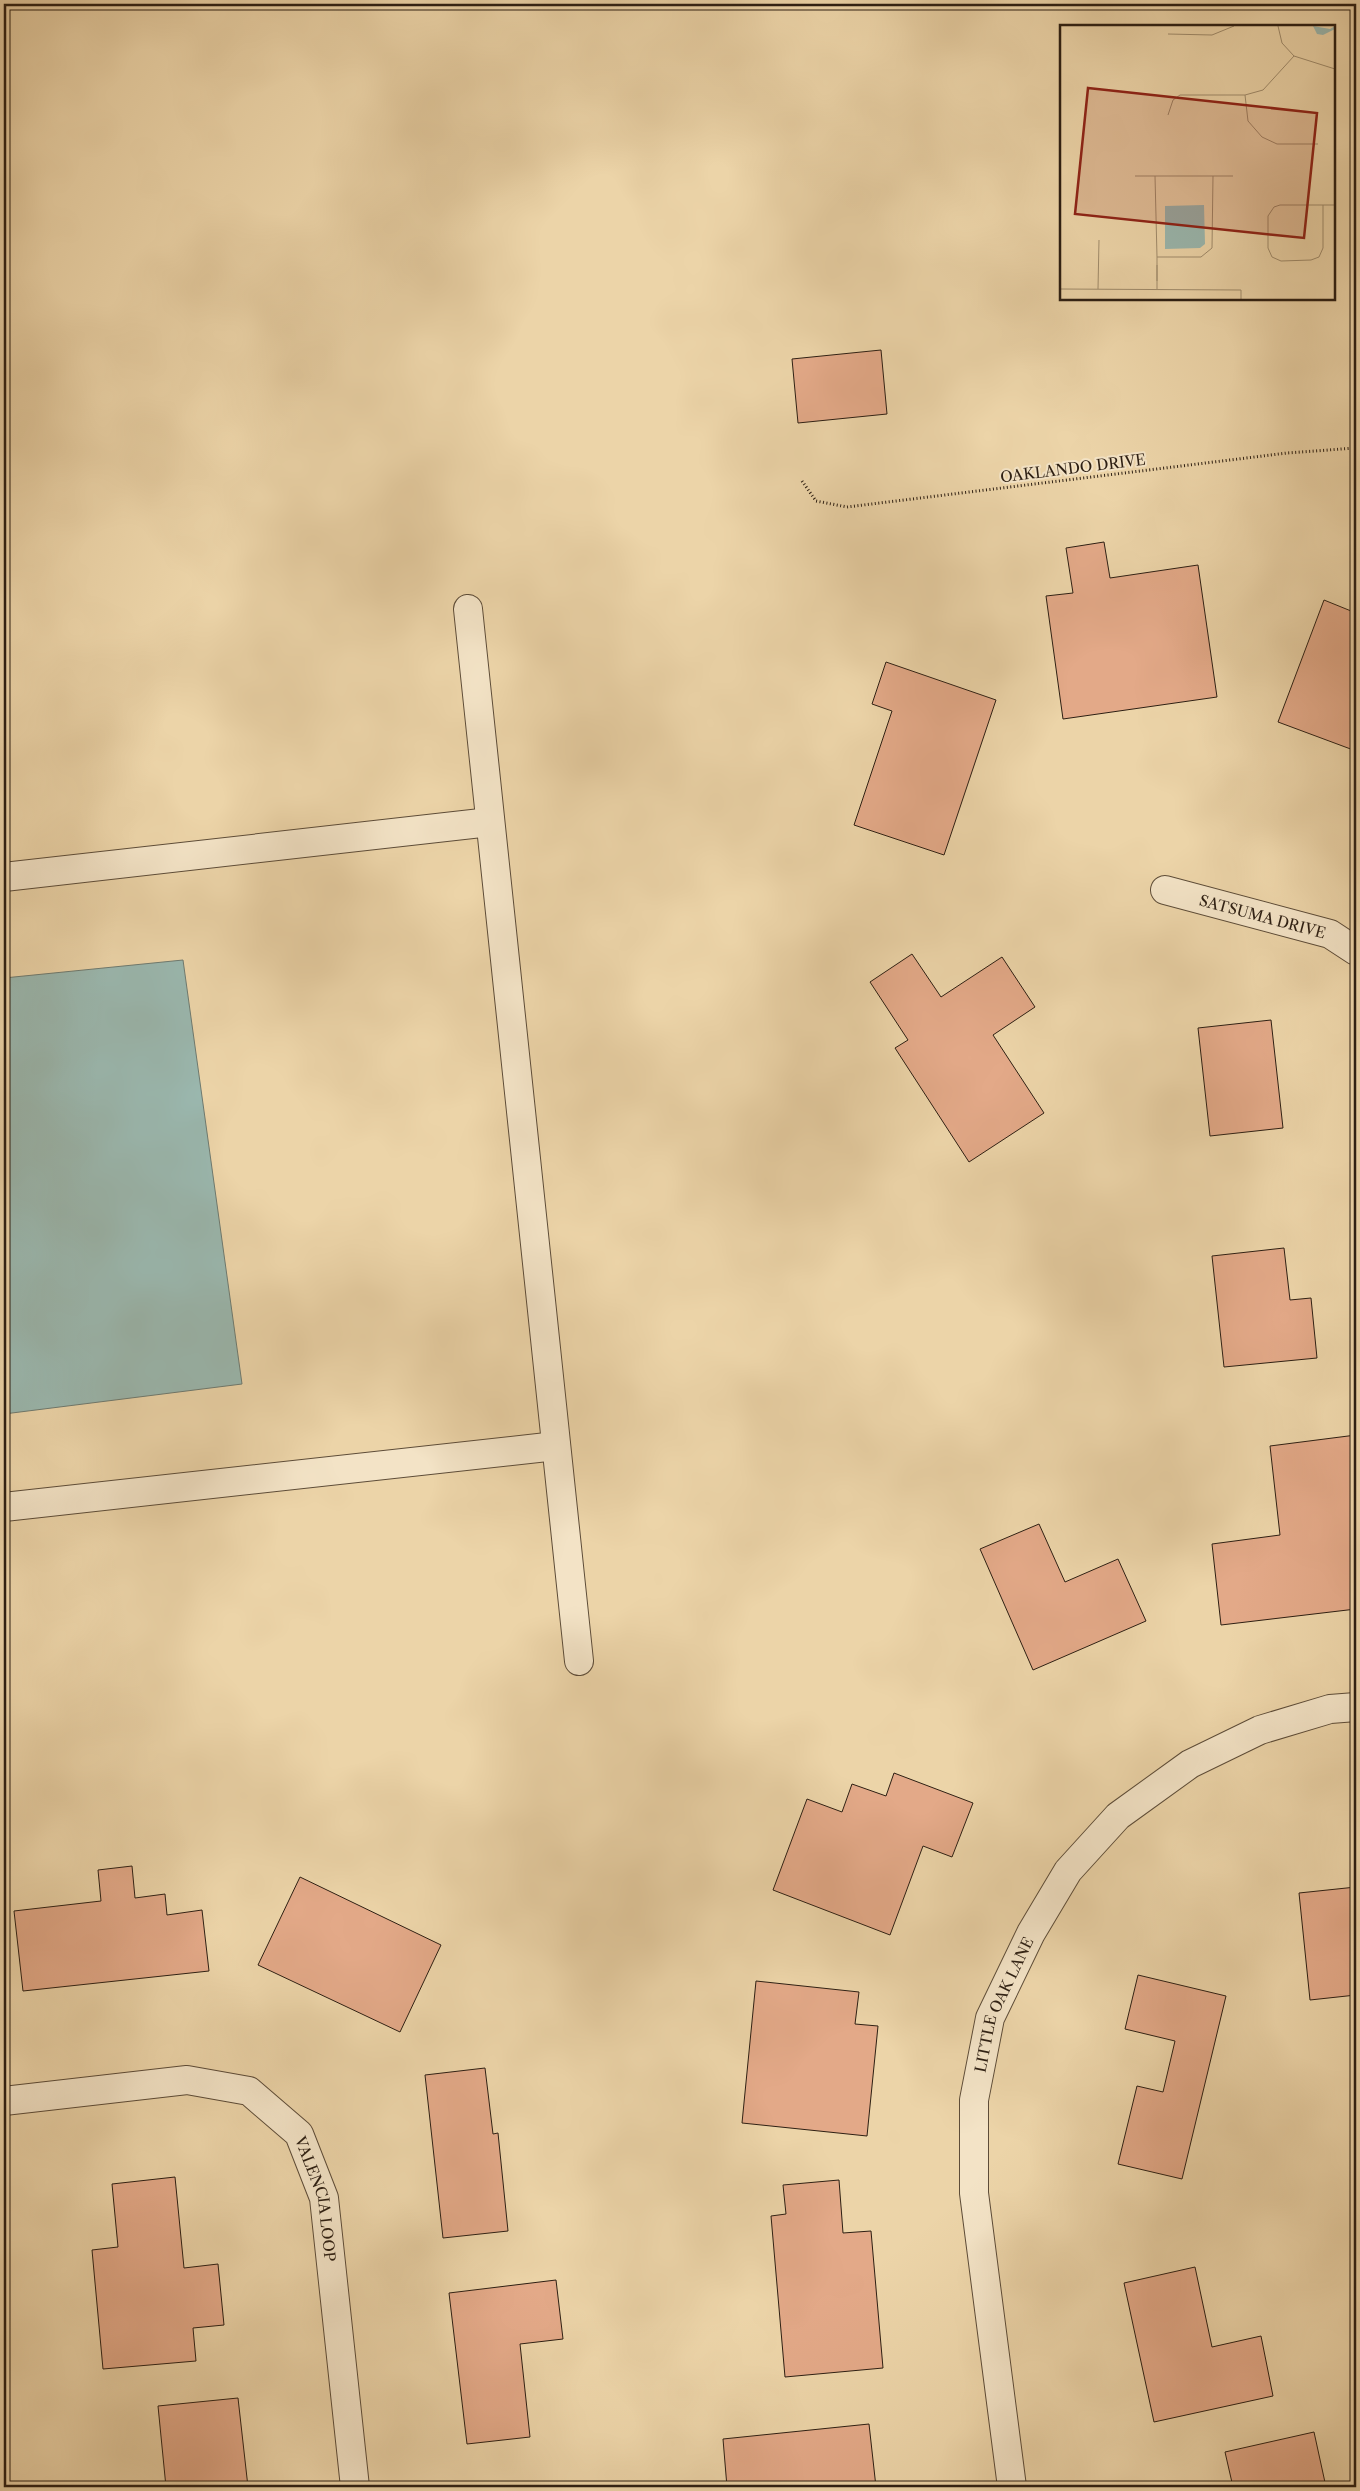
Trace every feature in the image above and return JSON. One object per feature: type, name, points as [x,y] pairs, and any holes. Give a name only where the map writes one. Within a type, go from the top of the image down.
[{"type":"street","points":[[468,609],[579,1662]]},
{"type":"street","points":[[4,877],[490,822]]},
{"type":"street","name":"SATSUMA DRIVE","points":[[1165,890],[1330,934],[1356,951]]},
{"type":"street","points":[[4,1507],[556,1446]]},
{"type":"street","name":"LITTLE OAK LANE","points":[[1012,2487],[974,2194],[974,2100],[990,2018],[1031,1933],[1068,1872],[1118,1816],[1190,1764],[1260,1730],[1330,1710],[1356,1708]]},
{"type":"street","name":"VALENCIA LOOP","points":[[4,2101],[187,2080],[249,2091],[299,2134],[324,2198],[355,2487]]},
{"type":"path","name":"OAKLANDO DRIVE","points":[[802,481],[816,501],[847,507],[1287,453],[1356,448]]},
{"type":"water","points":[[183,960],[242,1384],[4,1414],[4,978]]},
{"type":"building","points":[[881,350],[887,414],[798,423],[792,359]]},
{"type":"building","points":[[1104,542],[1110,578],[1198,565],[1217,697],[1063,719],[1046,596],[1073,593],[1066,548]]},
{"type":"building","points":[[1324,600],[1356,613],[1356,751],[1278,722]]},
{"type":"building","points":[[886,662],[996,700],[944,855],[854,825],[892,711],[872,704]]},
{"type":"building","points":[[912,954],[941,997],[1002,957],[1035,1007],[993,1035],[1044,1113],[969,1162],[895,1048],[908,1040],[870,982]]},
{"type":"building","points":[[1271,1020],[1283,1128],[1210,1136],[1198,1028]]},
{"type":"building","points":[[1284,1248],[1290,1300],[1311,1298],[1317,1358],[1224,1367],[1212,1256]]},
{"type":"building","points":[[1356,1435],[1356,1609],[1221,1625],[1212,1544],[1280,1535],[1270,1446]]},
{"type":"building","points":[[1039,1524],[1065,1582],[1118,1559],[1146,1621],[1033,1670],[980,1549]]},
{"type":"building","points":[[894,1773],[973,1803],[952,1857],[923,1846],[890,1935],[773,1890],[807,1799],[842,1812],[852,1784],[886,1796]]},
{"type":"building","points":[[132,1866],[135,1898],[165,1894],[167,1915],[202,1910],[209,1971],[23,1991],[14,1911],[101,1901],[98,1870]]},
{"type":"building","points":[[300,1877],[441,1945],[400,2032],[258,1965]]},
{"type":"building","points":[[1356,1887],[1356,1995],[1310,2000],[1299,1893]]},
{"type":"building","points":[[1138,1975],[1226,1996],[1182,2179],[1118,2164],[1137,2086],[1163,2092],[1175,2041],[1125,2029]]},
{"type":"building","points":[[756,1981],[859,1992],[855,2024],[878,2026],[867,2136],[742,2123]]},
{"type":"building","points":[[485,2068],[493,2134],[498,2133],[508,2231],[443,2238],[425,2075]]},
{"type":"building","points":[[175,2177],[184,2268],[218,2264],[224,2325],[193,2328],[196,2361],[103,2369],[92,2250],[118,2247],[112,2184]]},
{"type":"building","points":[[839,2180],[843,2233],[871,2231],[883,2368],[785,2377],[771,2216],[786,2214],[783,2185]]},
{"type":"building","points":[[1195,2267],[1212,2347],[1261,2336],[1273,2396],[1154,2422],[1124,2283]]},
{"type":"building","points":[[556,2280],[563,2339],[520,2344],[530,2437],[467,2444],[449,2293]]},
{"type":"building","points":[[238,2398],[248,2487],[166,2487],[158,2406]]},
{"type":"building","points":[[869,2424],[876,2487],[727,2487],[723,2439]]},
{"type":"building","points":[[1314,2432],[1326,2487],[1233,2487],[1225,2452]]}]
